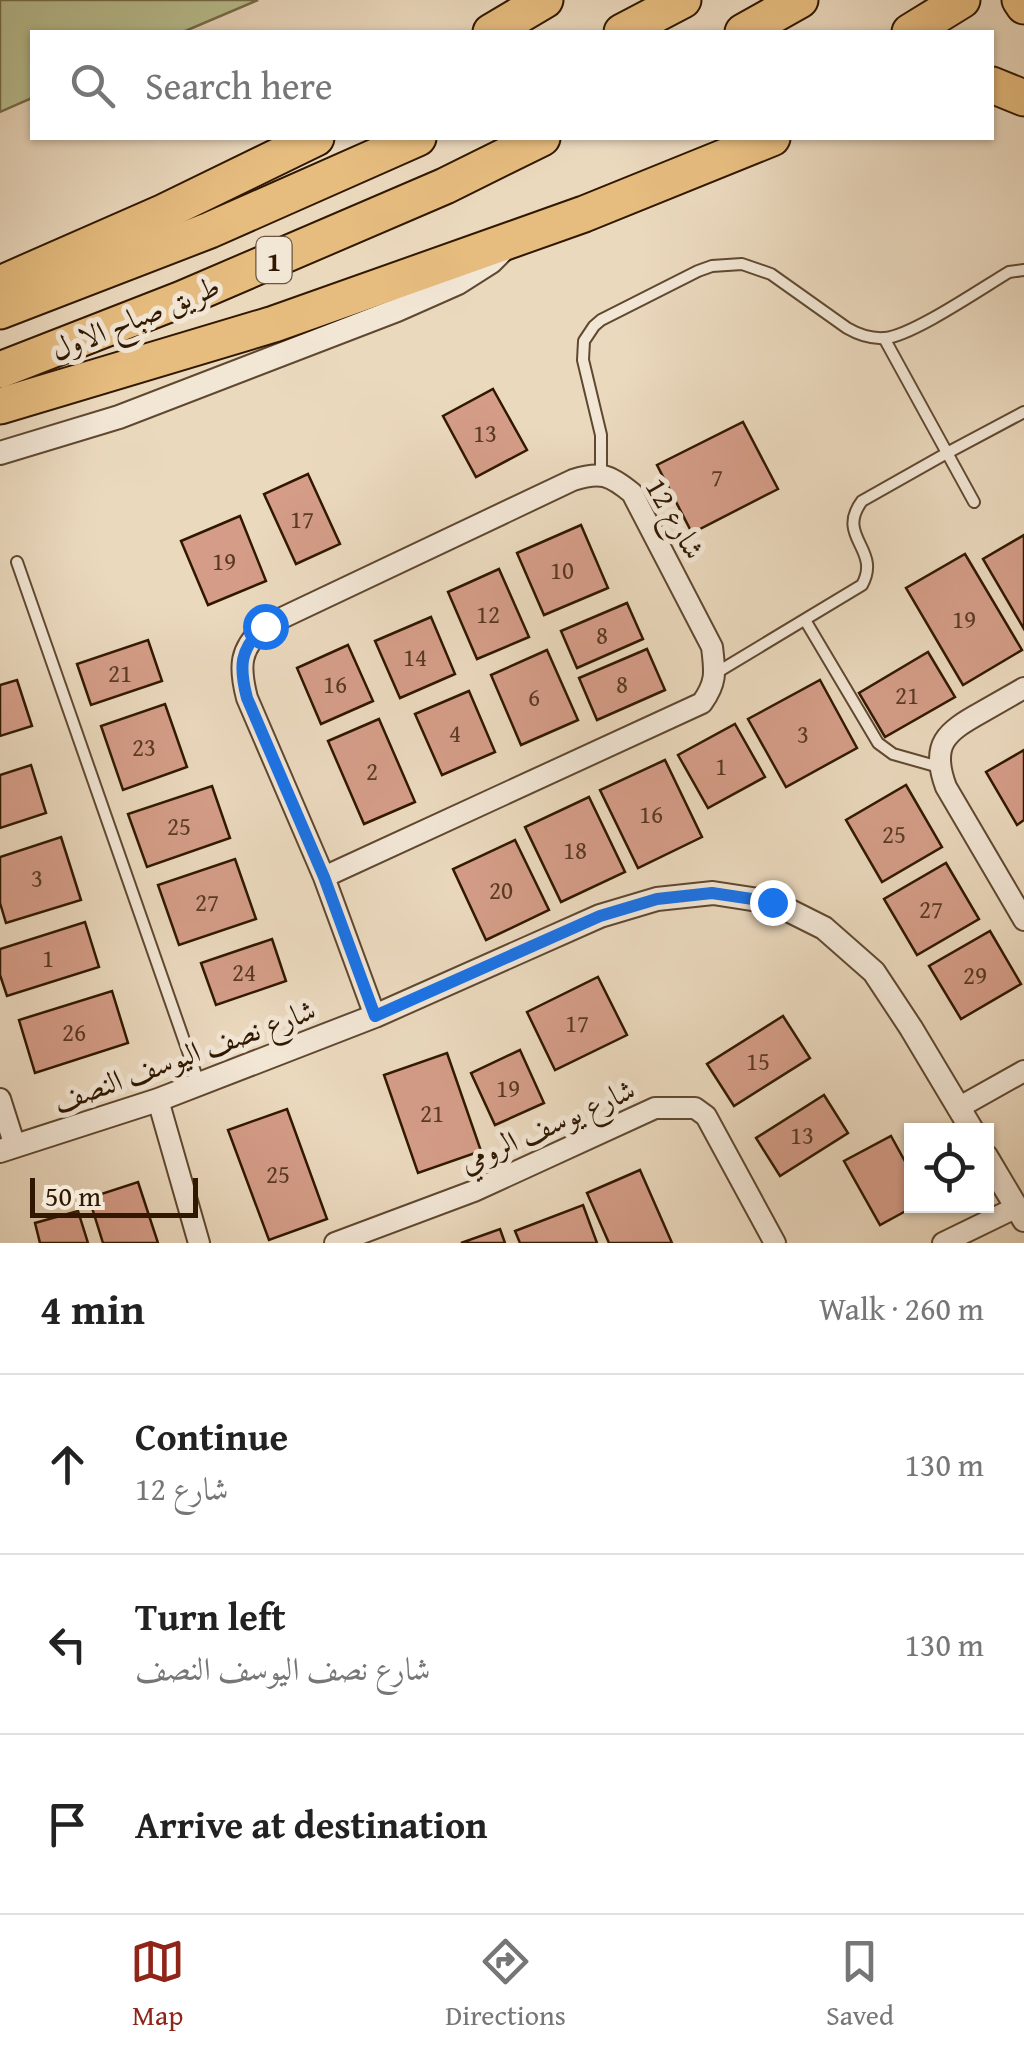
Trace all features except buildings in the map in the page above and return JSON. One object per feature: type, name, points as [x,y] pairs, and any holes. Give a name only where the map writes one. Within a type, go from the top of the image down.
[{"type":"highway","points":[[494,30],[545,0]]},
{"type":"highway","points":[[626,30],[683,0]]},
{"type":"highway","points":[[747,30],[800,0]]},
{"type":"highway","points":[[913,30],[962,0]]},
{"type":"highway","points":[[1020,0],[1024,6]]},
{"type":"highway","points":[[994,86],[1024,98]]},
{"type":"highway","points":[[0,284],[164,212],[312,140]]},
{"type":"highway","name":"طريق صباح الاول","points":[[0,311],[210,230],[413,140]]},
{"type":"highway","name":"طريق صباح الاول","points":[[0,370],[217,284],[445,186],[538,140]]},
{"type":"highway","points":[[584,214],[723,140]]},
{"type":"highway","points":[[0,406],[274,324],[584,214],[767,140]]},
{"type":"street","points":[[0,453],[119,418],[397,310],[478,272],[498,257],[510,239]]},
{"type":"street","name":"شارع 12","points":[[375,1016],[324,877],[247,698],[241,677],[242,658],[251,638],[265,626],[573,480],[602,475],[616,480],[632,494],[712,647],[716,673]]},
{"type":"street","points":[[324,877],[702,703],[712,689],[716,673]]},
{"type":"street","points":[[1024,688],[954,728],[942,745],[939,768],[946,788],[1024,920]]},
{"type":"street","name":"شارع نصف اليوسف النصف","points":[[8,1148],[158,1100],[375,1016],[600,916],[657,899],[712,893],[772,902],[824,928],[874,972],[968,1123]]},
{"type":"street","points":[[958,1108],[1024,1071]]},
{"type":"street","points":[[0,1099],[8,1148]]},
{"type":"street","points":[[158,1100],[199,1243]]},
{"type":"street","name":"شارع يوسف الرومي","points":[[334,1243],[474,1191],[655,1108],[696,1108],[706,1116],[775,1243]]},
{"type":"street","points":[[942,1243],[1020,1213],[994,1169]]},
{"type":"lane","points":[[602,475],[601,435],[583,360],[584,341],[601,320],[698,271],[727,264],[757,268],[847,328],[884,338],[906,332],[1009,272],[1024,270]]},
{"type":"lane","points":[[884,338],[974,502]]},
{"type":"lane","points":[[716,673],[862,584],[869,565],[853,530],[854,514],[862,501],[1024,412]]},
{"type":"lane","points":[[17,562],[199,1084]]},
{"type":"lane","points":[[805,620],[878,743],[892,754],[939,768]]},
{"type":"green space","points":[[0,0],[258,0],[188,30],[30,30],[30,99],[0,112]]},
{"type":"route","points":[[265,626],[251,638],[242,658],[241,677],[324,877],[375,1016],[600,916],[657,899],[712,893],[772,902]]}]
